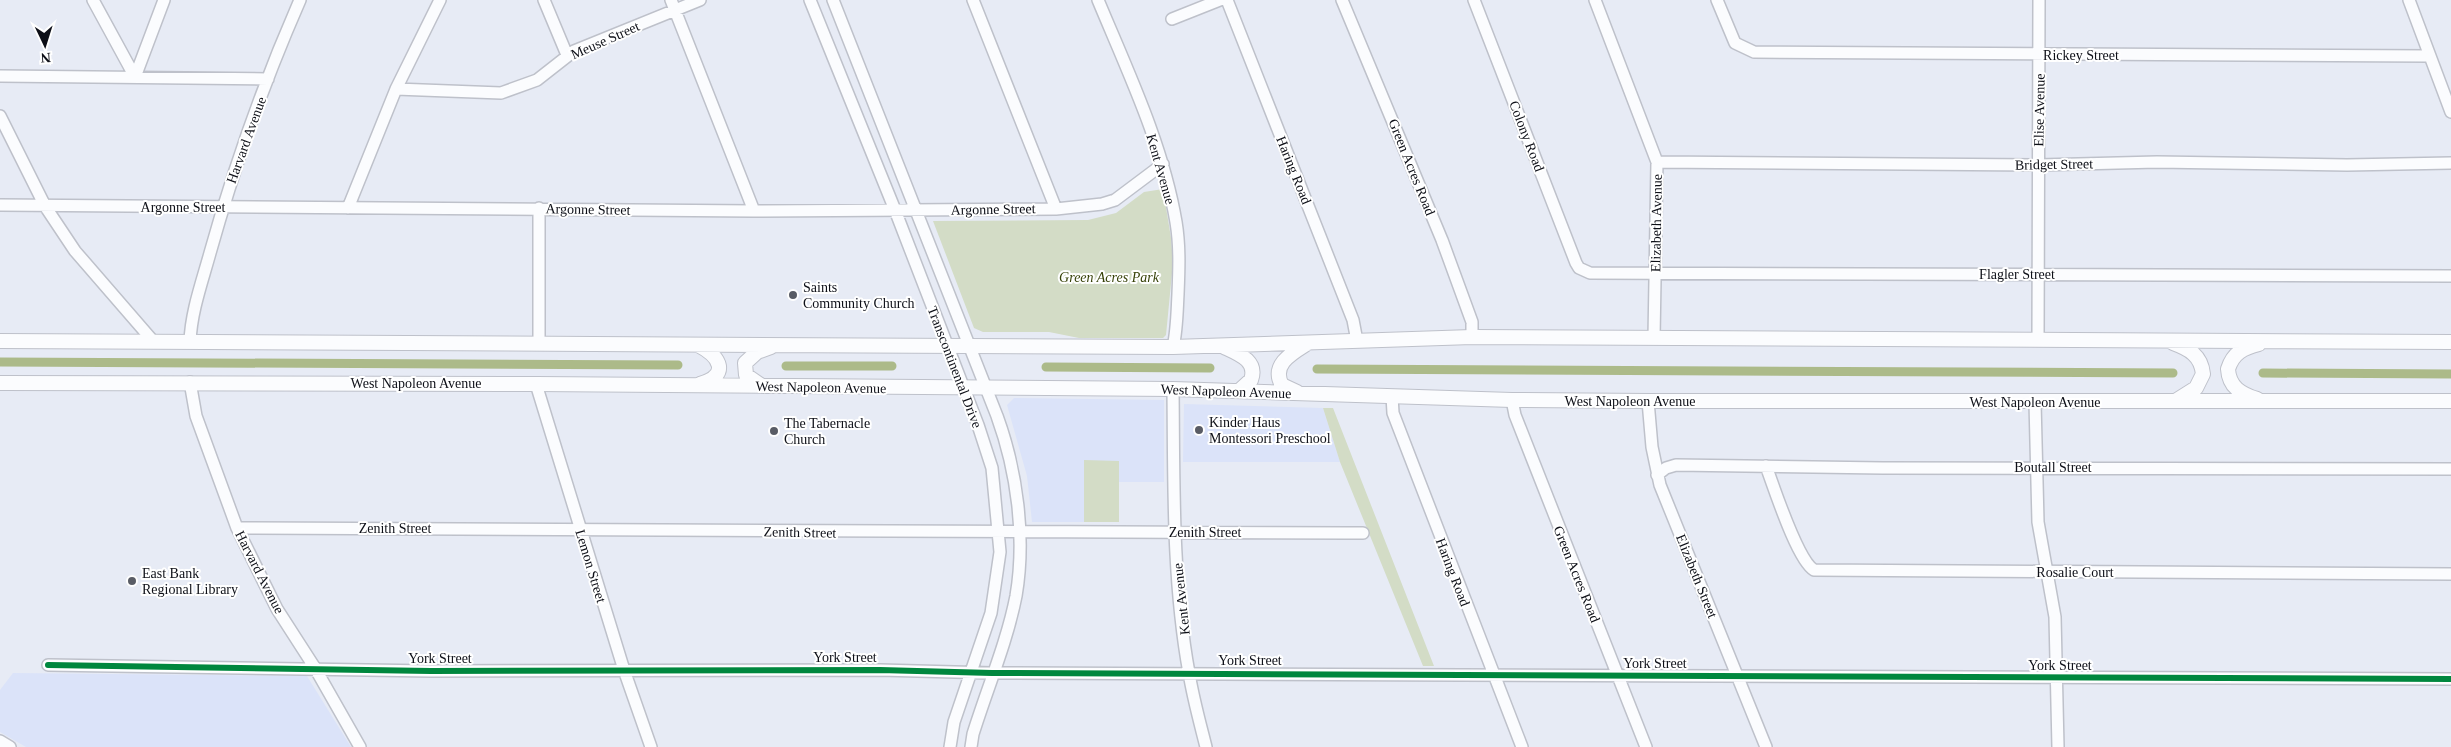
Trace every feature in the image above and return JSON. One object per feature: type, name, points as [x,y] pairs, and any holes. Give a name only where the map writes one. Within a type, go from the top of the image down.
[{"type":"main road","points":[[0,341],[1173,347],[1472,337],[2451,342]]},
{"type":"main road","points":[[2164,340],[2193,353],[2202,366],[2201,381],[2196,388],[2188,395],[2174,402]]},
{"type":"main road","points":[[2262,401],[2248,396],[2232,385],[2228,369],[2230,361],[2244,348],[2269,341]]},
{"type":"main road","points":[[1302,393],[1282,385],[1278,374],[1284,360],[1309,343]]},
{"type":"main road","points":[[696,344],[710,351],[717,359],[719,367],[717,375],[710,381],[696,385]]},
{"type":"main road","points":[[762,386],[746,375],[746,363],[757,352],[779,344]]},
{"type":"main road","points":[[1223,346],[1248,360],[1253,367],[1251,380],[1239,391]]},
{"type":"main road","name":"West Napoleon Avenue","points":[[0,383],[190,382],[1173,389],[1512,400],[1648,401],[2451,401]]},
{"type":"street","points":[[93,0],[135,76]]},
{"type":"street","points":[[135,76],[164,0]]},
{"type":"street","name":"Harvard Avenue","points":[[190,342],[194,309],[223,207],[268,79],[300,0]]},
{"type":"street","points":[[348,208],[396,89],[440,0]]},
{"type":"street","points":[[544,0],[567,55]]},
{"type":"street","name":"Meuse Street","points":[[396,89],[501,92],[537,80],[555,68],[567,55],[673,5],[700,0]]},
{"type":"street","name":"Transcontinental Drive","points":[[810,0],[895,210],[964,388],[992,468],[1000,552],[991,613],[954,722],[950,747]]},
{"type":"street","name":"Transcontinental Drive","points":[[832,0],[917,210],[986,388],[1006,442],[1017,490],[1020,531],[1016,594],[1010,621],[992,673],[971,747]]},
{"type":"street","points":[[973,0],[1056,209]]},
{"type":"street","name":"Kent Avenue","points":[[1098,0],[1144,111],[1163,164],[1176,224],[1179,256],[1177,331],[1173,347]]},
{"type":"street","points":[[1172,19],[1220,0]]},
{"type":"street","name":"Haring Road","points":[[1227,0],[1353,320],[1357,340]]},
{"type":"street","name":"Green Acres Road","points":[[1342,0],[1442,240],[1472,322],[1472,337]]},
{"type":"street","name":"Colony Road","points":[[1474,0],[1576,263],[1584,271]]},
{"type":"street","name":"Elizabeth Avenue","points":[[1595,0],[1657,162],[1654,338]]},
{"type":"street","name":"Rickey Street","points":[[1717,0],[1735,43],[1754,52],[2429,56]]},
{"type":"street","name":"Elise Avenue","points":[[2038,340],[2039,0]]},
{"type":"street","points":[[2409,0],[2451,112]]},
{"type":"street","points":[[673,5],[754,210]]},
{"type":"street","points":[[0,76],[135,76],[268,79]]},
{"type":"street","points":[[0,116],[45,206],[75,252],[152,342]]},
{"type":"street","name":"Bridget Street","points":[[1657,162],[2039,166],[2157,162],[2347,165],[2451,163]]},
{"type":"street","name":"Argonne Street","points":[[0,205],[754,210],[1056,209],[1102,204],[1116,200],[1163,164]]},
{"type":"street","points":[[539,208],[539,343]]},
{"type":"street","name":"Flagler Street","points":[[1584,271],[1590,273],[2451,276]]},
{"type":"street","name":"Harvard Avenue","points":[[190,382],[196,416],[237,528],[277,609],[315,668],[360,747]]},
{"type":"street","name":"Lemon Street","points":[[536,384],[579,529],[651,747]]},
{"type":"street","name":"Kent Avenue","points":[[1173,389],[1175,532],[1189,672],[1206,747]]},
{"type":"street","name":"Haring Road","points":[[1392,396],[1393,413],[1492,674],[1522,747]]},
{"type":"street","name":"Green Acres Road","points":[[1512,400],[1518,424],[1646,747]]},
{"type":"street","name":"Elizabeth Street","points":[[1648,401],[1652,447],[1658,475],[1766,747]]},
{"type":"street","points":[[2035,402],[2035,467],[2038,522],[2056,617],[2058,747]]},
{"type":"street","name":"Boutall Street","points":[[1658,475],[1666,468],[1676,465],[2451,469]]},
{"type":"street","name":"Rosalie Court","points":[[1766,466],[1799,550],[1808,566],[1814,570],[2451,574]]},
{"type":"street","name":"Zenith Street","points":[[237,528],[579,529],[824,533],[999,531],[1363,533]]},
{"type":"street","name":"York Street","points":[[48,665],[431,671],[880,670],[992,673],[1189,672],[1618,676],[2451,679]]},
{"type":"street","points":[[0,741],[10,747]]},
{"type":"shaded area","points":[[1014,398],[1164,400],[1164,482],[1119,482],[1118,461],[1084,461],[1084,522],[1032,522],[1027,476],[1007,405]]},
{"type":"shaded area","points":[[1184,404],[1323,408],[1340,462],[1183,462]]},
{"type":"shaded area","points":[[13,673],[307,676],[351,747],[26,747],[0,732],[0,690]]},
{"type":"green space","name":"Green Acres Park","points":[[1163,189],[1173,263],[1166,335],[1163,338],[1079,338],[1049,332],[983,332],[974,328],[933,221],[1088,220],[1116,213],[1144,192]]},
{"type":"green space","points":[[1323,408],[1333,408],[1434,666],[1423,666],[1340,462]]},
{"type":"green space","points":[[1084,460],[1119,461],[1119,522],[1084,522]]},
{"type":"waterway","points":[[0,362],[678,365]]},
{"type":"waterway","points":[[786,366],[892,366]]},
{"type":"waterway","points":[[1046,367],[1210,368]]},
{"type":"waterway","points":[[1317,369],[2173,373]]},
{"type":"waterway","points":[[2263,373],[2451,374]]},
{"type":"cycle path","points":[[48,665],[431,671],[880,670],[992,673],[2451,679]]},
{"type":"place","name":"Saints Community Church","points":[[793,295]]},
{"type":"place","name":"Kinder Haus Montessori Preschool","points":[[1199,430]]},
{"type":"place","name":"The Tabernacle Church","points":[[774,431]]},
{"type":"place","name":"East Bank Regional Library","points":[[132,581]]}]
